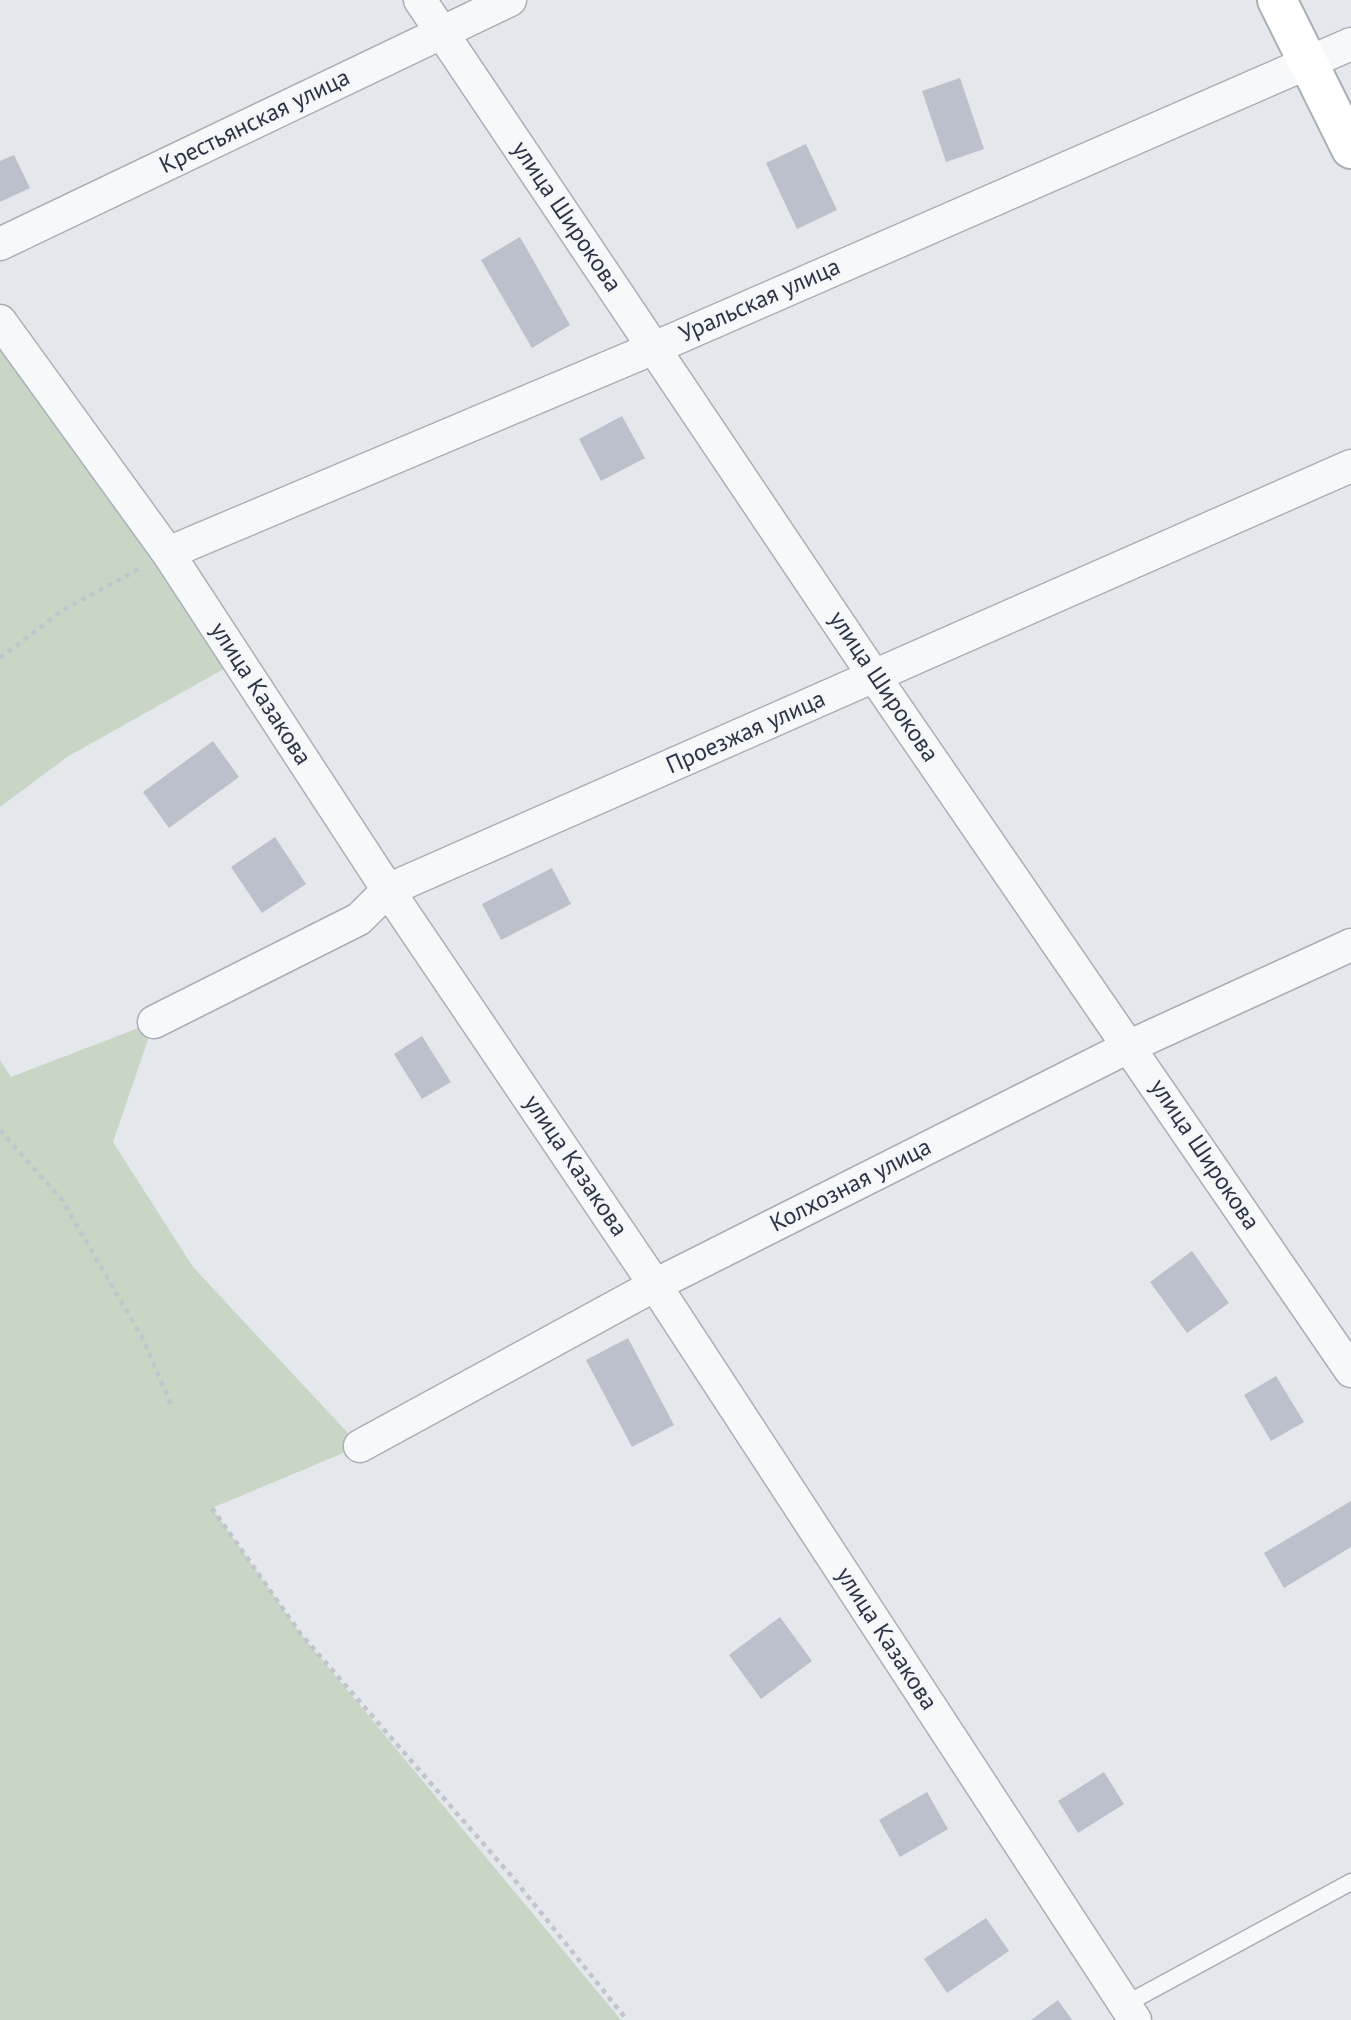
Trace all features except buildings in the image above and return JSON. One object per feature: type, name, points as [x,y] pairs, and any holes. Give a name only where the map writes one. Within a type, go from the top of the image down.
[{"type":"street","name":"улица Широкова","points":[[420,0],[874,676],[1351,1371]]},
{"type":"street","name":"Крестьянская улица","points":[[0,244],[510,0]]},
{"type":"street","points":[[1277,0],[1351,149]]},
{"type":"street","name":"Уральская улица","points":[[168,553],[654,348],[1351,44]]},
{"type":"street","name":"улица Казакова","points":[[0,321],[168,553],[388,890],[655,1284],[1130,2013]]},
{"type":"street","name":"Проезжая улица","points":[[154,1021],[359,919],[388,890],[1351,466]]},
{"type":"street","name":"Колхозная улица","points":[[360,1446],[655,1284],[1130,1046],[1351,945]]},
{"type":"lane","points":[[1130,2013],[1351,1882]]},
{"type":"path","points":[[0,658],[63,610],[168,553]]},
{"type":"path","points":[[0,1130],[62,1200],[143,1339],[172,1407]]},
{"type":"path","points":[[212,1508],[300,1633],[514,1879],[627,2020]]},
{"type":"green space","points":[[0,321],[238,661],[67,757],[0,807]]},
{"type":"green space","points":[[154,1022],[113,1142],[193,1267],[360,1446],[212,1508],[300,1633],[621,2020],[0,2020],[0,1060],[11,1077]]}]
